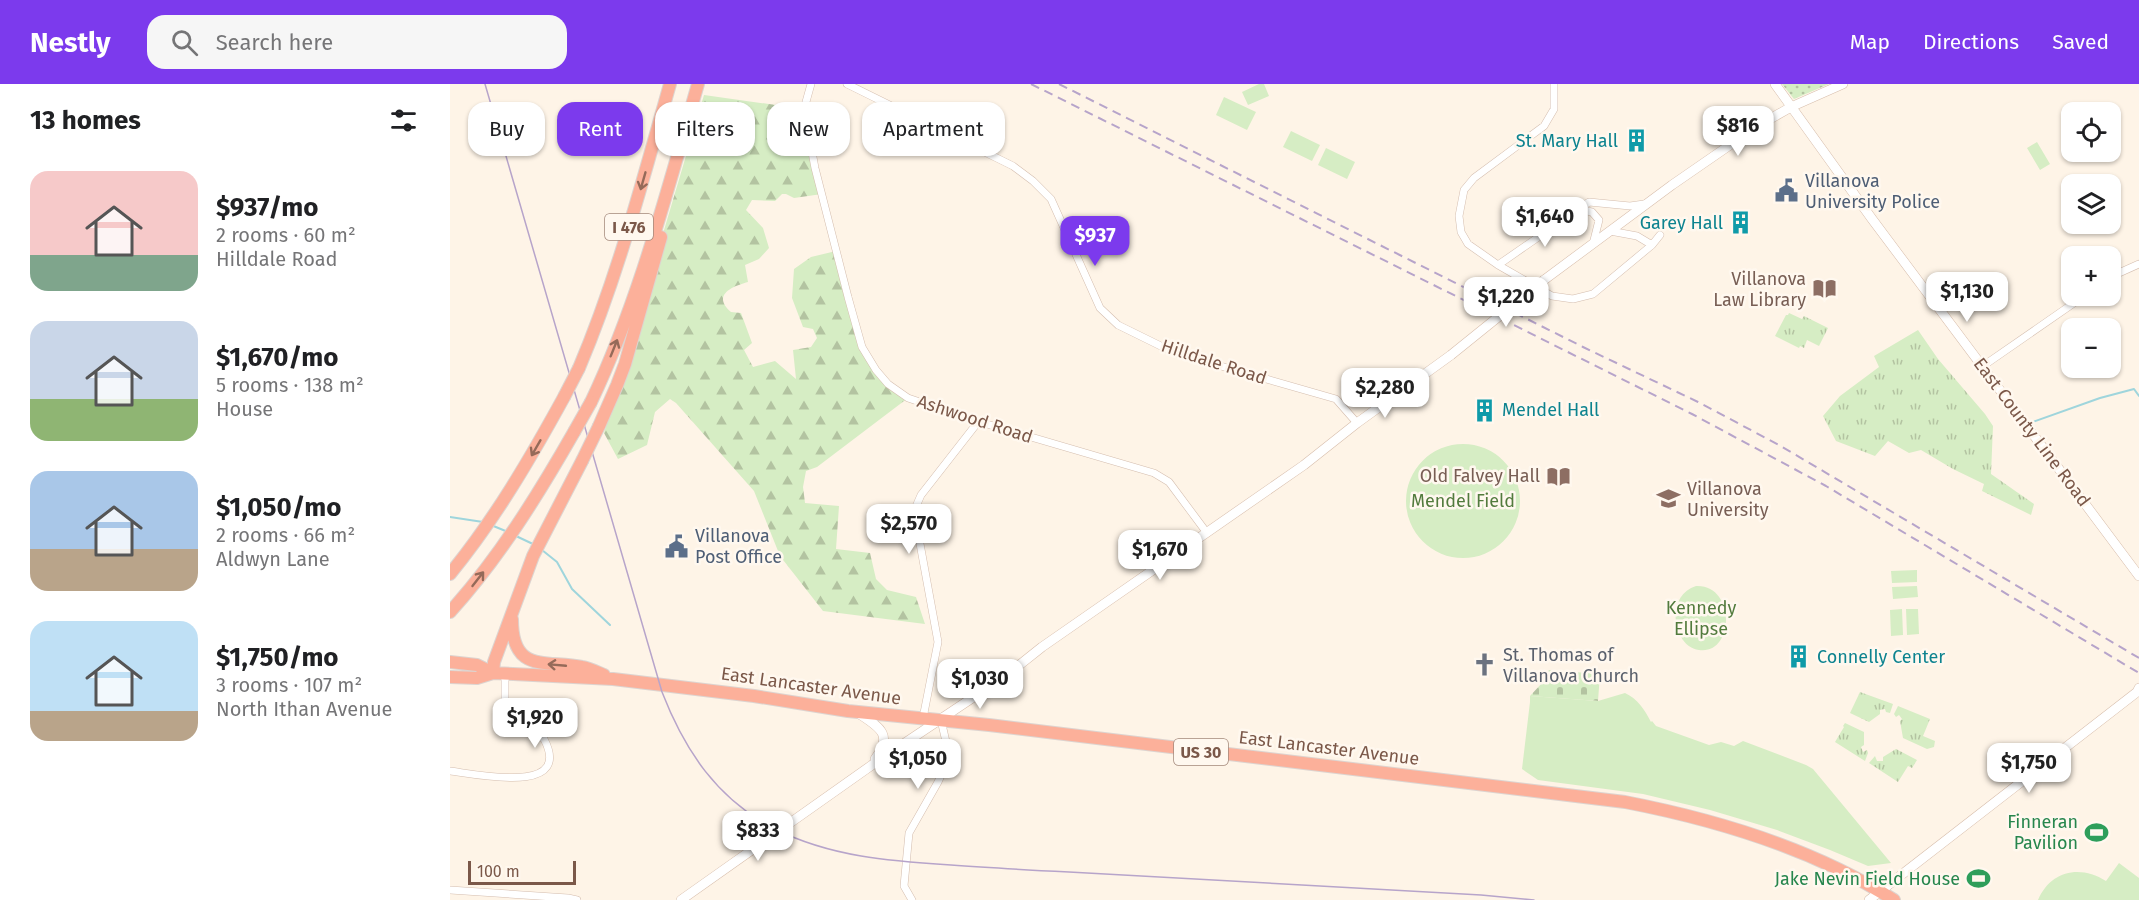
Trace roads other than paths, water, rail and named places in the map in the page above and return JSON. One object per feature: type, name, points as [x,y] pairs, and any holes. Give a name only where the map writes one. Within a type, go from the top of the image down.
[{"type":"highway","name":"I 476","points":[[450,574],[504,501],[579,368],[621,253],[670,84]]},
{"type":"highway","name":"I 476","points":[[450,612],[522,517],[591,402],[626,319],[698,84]]},
{"type":"highway","points":[[499,674],[494,662],[533,556],[599,426],[625,364],[660,240],[674,165]]},
{"type":"highway","points":[[450,560],[483,530]]},
{"type":"highway","points":[[512,612],[513,639],[528,660],[584,667],[613,679]]},
{"type":"highway","name":"East Lancaster Avenue","points":[[450,663],[477,665],[499,674]]},
{"type":"highway","name":"East Lancaster Avenue","points":[[450,677],[477,678],[499,674],[613,679],[856,711],[1635,804],[1743,831],[1810,857],[1881,891],[1894,900]]},
{"type":"main road","name":"East County Line Road","points":[[1775,84],[1872,219],[2139,576]]},
{"type":"main road","points":[[681,900],[1304,465],[1652,200],[1756,127],[1791,106],[1843,84]]},
{"type":"main road","points":[[1869,900],[2138,692]]},
{"type":"main road","points":[[856,711],[877,726],[883,734],[884,745],[872,765]]},
{"type":"street","name":"Ashwood Road","points":[[811,84],[804,109],[813,158],[862,347],[888,384],[908,398],[978,422],[1154,473],[1169,482],[1207,533]]},
{"type":"street","name":"Hilldale Road","points":[[847,84],[1013,166],[1033,181],[1051,199],[1100,308],[1118,325],[1175,353],[1336,399],[1357,423]]},
{"type":"street","points":[[1554,84],[1554,109],[1544,126],[1474,178],[1464,190],[1459,216],[1461,232],[1468,244],[1498,265],[1552,296],[1573,299],[1593,294],[1652,245],[1660,235]]},
{"type":"street","points":[[1498,265],[1589,202],[1630,206],[1642,205],[1652,200]]},
{"type":"street","points":[[1577,209],[1592,212],[1599,220],[1593,244]]},
{"type":"street","points":[[1610,231],[1637,236],[1652,245]]},
{"type":"street","points":[[2121,272],[2139,264]]},
{"type":"street","points":[[1983,366],[2070,306]]},
{"type":"street","points":[[923,718],[938,642],[914,511],[921,495],[978,422]]},
{"type":"street","points":[[450,771],[520,779],[536,776],[548,762],[548,751],[544,739],[505,711],[499,674]]},
{"type":"street","points":[[912,900],[904,886],[909,833],[947,762],[947,746],[941,720]]},
{"type":"street","points":[[450,890],[577,900]]},
{"type":"waterway","points":[[2030,423],[2100,398],[2134,389],[2139,396]]},
{"type":"waterway","points":[[450,517],[483,522]]},
{"type":"waterway","points":[[491,525],[508,532]]},
{"type":"waterway","points":[[516,536],[535,545]]},
{"type":"waterway","points":[[542,550],[557,562],[572,589],[610,625]]},
{"type":"tram line","points":[[485,84],[662,692],[681,734],[693,753],[705,771],[736,803],[754,817],[796,838],[839,852],[883,859],[996,868],[1481,895],[1534,900]]},
{"type":"railway","points":[[1031,84],[1692,414],[1826,486],[2139,673]]},
{"type":"railway","points":[[1059,84],[1583,347],[1698,402],[1779,445],[2139,658]]},
{"type":"place","name":"St. Mary Hall","points":[[1636,141]]},
{"type":"place","name":"Villanova University Police","points":[[1787,191]]},
{"type":"place","name":"Garey Hall","points":[[1741,223]]},
{"type":"place","name":"Villanova Law Library","points":[[1824,289]]},
{"type":"place","name":"Mendel Hall","points":[[1484,410]]},
{"type":"place","name":"Old Falvey Hall","points":[[1558,476]]},
{"type":"place","name":"Villanova University","points":[[1669,499]]},
{"type":"place","name":"Villanova Post Office","points":[[677,546]]},
{"type":"place","name":"Connelly Center","points":[[1799,657]]},
{"type":"place","name":"St. Thomas of Villanova Church","points":[[1485,665]]},
{"type":"place","name":"Finneran Pavilion","points":[[2096,832]]},
{"type":"place","name":"Jake Nevin Field House","points":[[1978,879]]},
{"type":"park label","name":"Mendel Field","points":[[1463,501]]},
{"type":"park label","name":"Kennedy Ellipse","points":[[1701,618]]}]
